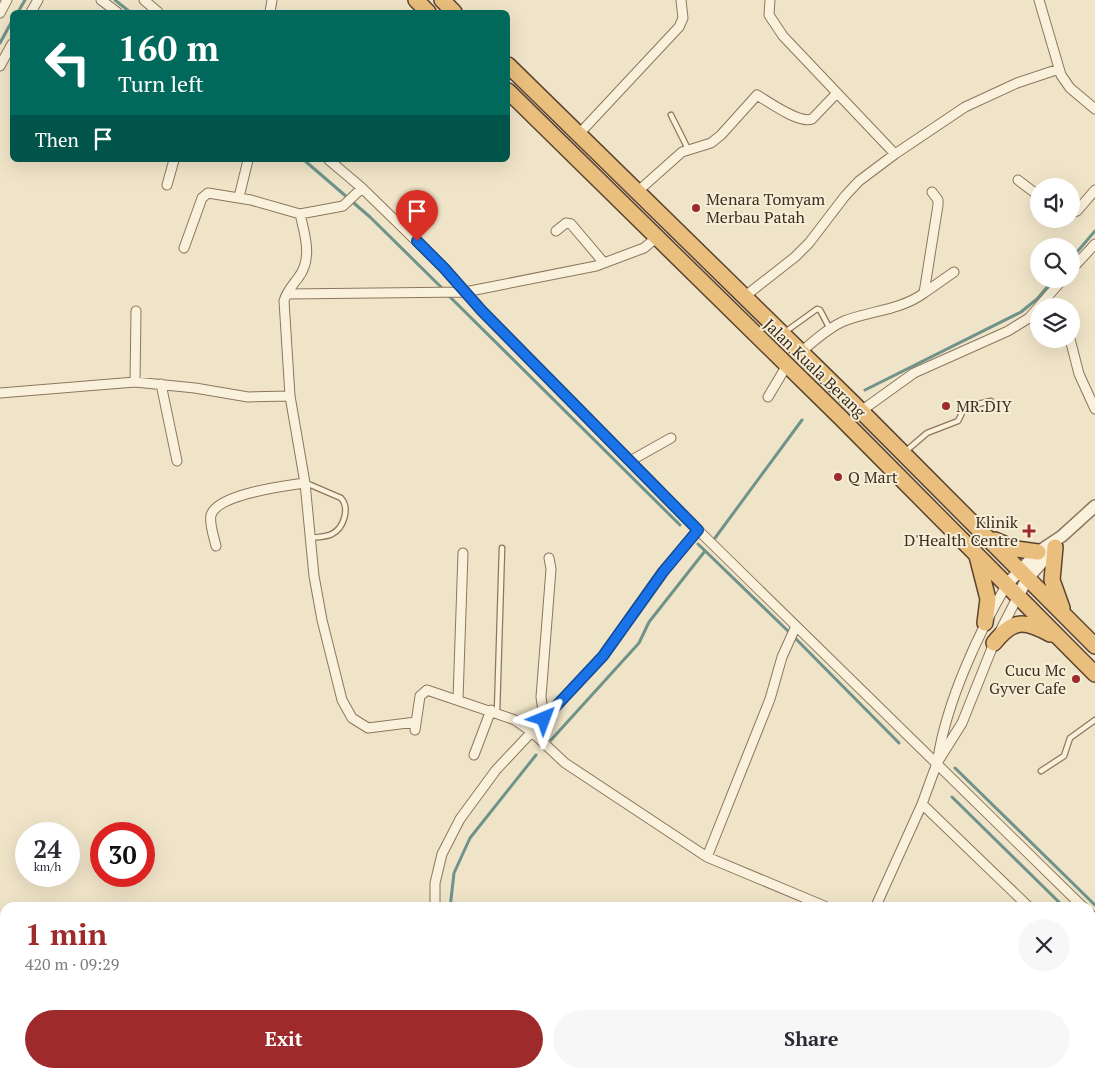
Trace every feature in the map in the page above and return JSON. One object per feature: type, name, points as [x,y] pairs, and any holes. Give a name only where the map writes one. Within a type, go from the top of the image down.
[{"type":"highway","points":[[416,0],[426,10]]},
{"type":"highway","name":"Jalan Kuala Berang","points":[[510,67],[861,411],[1095,646]]},
{"type":"highway","name":"Jalan Kuala Berang","points":[[510,94],[787,365],[1095,674]]},
{"type":"highway","points":[[979,529],[1006,546],[1038,552]]},
{"type":"highway","points":[[1059,542],[1052,580],[1059,603],[1068,620]]},
{"type":"highway","points":[[976,553],[988,598],[985,623]]},
{"type":"highway","points":[[994,643],[1004,631],[1016,624],[1031,626],[1060,640]]},
{"type":"street","points":[[0,13],[7,0]]},
{"type":"street","points":[[101,0],[114,10]]},
{"type":"street","points":[[144,0],[156,10]]},
{"type":"street","points":[[579,134],[679,27],[683,18],[681,0]]},
{"type":"street","points":[[770,0],[769,15],[771,20],[895,154]]},
{"type":"street","points":[[1039,0],[1059,69],[1070,88],[1095,109]]},
{"type":"street","points":[[0,66],[10,48]]},
{"type":"street","points":[[744,297],[802,250],[859,181],[895,154],[965,107],[1017,83],[1059,69]]},
{"type":"street","points":[[637,192],[672,160],[688,149],[711,144],[721,136],[757,95],[799,119],[807,121],[812,119],[837,93]]},
{"type":"street","points":[[167,185],[173,162]]},
{"type":"street","points":[[239,197],[248,162]]},
{"type":"street","points":[[331,162],[444,268],[462,292],[698,530],[1078,902]]},
{"type":"street","points":[[1018,180],[1030,189]]},
{"type":"street","points":[[1080,208],[1095,190]]},
{"type":"street","points":[[184,248],[205,194],[212,192],[239,197],[300,214],[343,206],[360,191]]},
{"type":"street","points":[[924,293],[938,205],[938,200],[932,192]]},
{"type":"street","points":[[300,214],[307,242],[305,264],[299,278],[286,294],[284,310],[290,396],[305,483],[322,620],[342,700],[352,718],[368,728],[415,726],[419,700],[423,692],[431,690],[494,711],[515,720],[532,732],[565,763],[707,857],[814,902]]},
{"type":"street","points":[[556,231],[566,223],[571,224],[604,263]]},
{"type":"street","points":[[286,294],[462,292],[559,275],[604,263],[644,248],[656,238]]},
{"type":"street","points":[[1080,260],[1095,244]]},
{"type":"street","points":[[801,352],[830,329],[843,322],[916,299],[954,272]]},
{"type":"street","points":[[861,411],[914,373],[1008,331],[1028,318],[1055,288]]},
{"type":"street","points":[[135,382],[136,311]]},
{"type":"street","points":[[1072,348],[1079,374],[1095,409]]},
{"type":"street","points":[[768,396],[787,365]]},
{"type":"street","points":[[0,392],[135,382],[248,397],[290,396]]},
{"type":"street","points":[[161,384],[177,461]]},
{"type":"street","points":[[630,461],[671,438]]},
{"type":"street","points":[[216,546],[210,520],[215,508],[219,504],[249,494],[305,483]]},
{"type":"street","points":[[878,902],[922,804],[937,763],[942,730],[985,623],[1007,584],[1023,575],[1095,506]]},
{"type":"street","points":[[435,902],[438,867],[454,829],[496,770],[603,656],[663,572],[698,530]]},
{"type":"street","points":[[937,763],[962,723],[994,643],[1018,596],[1023,575],[1038,552],[1059,542]]},
{"type":"street","points":[[458,699],[463,553]]},
{"type":"street","points":[[544,719],[541,697],[551,570],[549,558]]},
{"type":"street","points":[[707,857],[770,699],[782,657],[796,626]]},
{"type":"street","points":[[474,755],[494,711]]},
{"type":"street","points":[[922,804],[1024,902]]},
{"type":"lane","points":[[671,115],[688,149]]},
{"type":"lane","points":[[782,334],[817,309],[820,310],[830,329]]},
{"type":"lane","points":[[903,454],[927,433],[958,421],[965,407],[991,401]]},
{"type":"lane","points":[[305,483],[341,498],[345,506],[342,522],[337,530],[333,533],[311,538]]},
{"type":"lane","points":[[494,711],[502,548]]},
{"type":"lane","points":[[1041,771],[1064,756],[1070,738],[1095,720]]},
{"type":"waterway","points":[[19,10],[25,0]]},
{"type":"waterway","points":[[115,0],[128,10]]},
{"type":"waterway","points":[[0,43],[10,25]]},
{"type":"waterway","points":[[306,162],[370,217],[443,289]]},
{"type":"waterway","points":[[1080,248],[1095,231]]},
{"type":"waterway","points":[[865,390],[1021,312],[1037,299],[1046,288]]},
{"type":"waterway","points":[[447,294],[680,525]]},
{"type":"waterway","points":[[715,538],[802,420]]},
{"type":"waterway","points":[[698,544],[788,631]]},
{"type":"waterway","points":[[551,740],[639,643],[649,622],[705,551]]},
{"type":"waterway","points":[[796,639],[899,743]]},
{"type":"waterway","points":[[451,902],[454,873],[470,838],[536,755]]},
{"type":"waterway","points":[[955,768],[1092,902]]},
{"type":"waterway","points":[[952,797],[1059,902]]},
{"type":"place","name":"Menara Tomyam Merbau Patah","points":[[696,208]]},
{"type":"place","name":"MR.DIY","points":[[946,406]]},
{"type":"place","name":"Q Mart","points":[[838,477]]},
{"type":"place","name":"Klinik D'Health Centre","points":[[1029,531]]},
{"type":"place","name":"Cucu Mc Gyver Cafe","points":[[1076,679]]},
{"type":"route","points":[[417,241],[482,311],[698,530],[663,572],[603,656],[544,719]]}]
